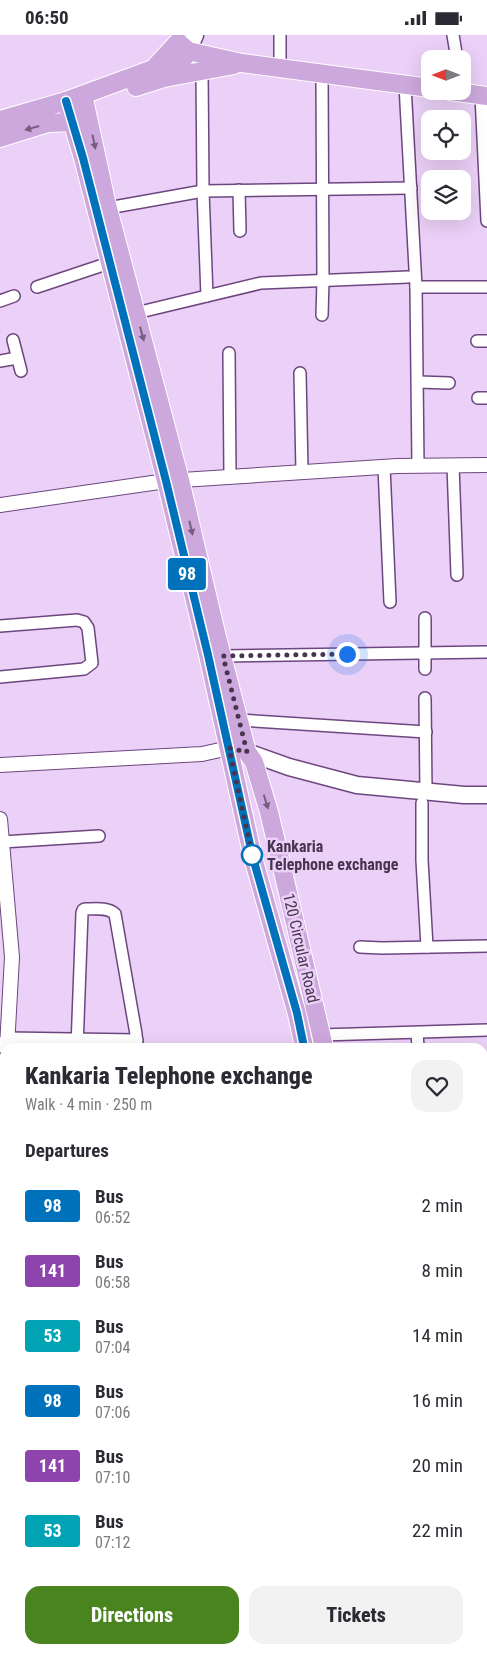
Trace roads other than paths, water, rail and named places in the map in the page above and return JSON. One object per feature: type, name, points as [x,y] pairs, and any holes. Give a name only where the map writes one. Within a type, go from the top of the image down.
[{"type":"main road","points":[[185,41],[242,63],[421,87]]},
{"type":"main road","points":[[164,78],[184,58],[185,41]]},
{"type":"main road","points":[[0,138],[48,123],[73,122],[77,108],[84,100],[153,69],[185,41]]},
{"type":"main road","points":[[0,120],[66,101],[84,100],[164,78],[242,63]]},
{"type":"main road","points":[[471,94],[484,96]]},
{"type":"main road","name":"120 Circular Road","points":[[84,100],[108,208],[136,313],[253,858],[297,1013],[303,1043]]},
{"type":"main road","name":"120 Circular Road","points":[[66,101],[109,263],[200,567],[239,719],[269,813],[323,1041]]},
{"type":"main road","points":[[230,755],[289,767],[357,785],[463,806],[487,806]]},
{"type":"main road","points":[[424,798],[487,795]]},
{"type":"street","points":[[280,35],[280,68]]},
{"type":"street","points":[[453,35],[456,50]]},
{"type":"street","points":[[202,71],[203,191],[207,296]]},
{"type":"street","points":[[322,74],[322,315]]},
{"type":"street","points":[[405,85],[416,287],[418,466]]},
{"type":"street","points":[[484,96],[487,221]]},
{"type":"street","points":[[108,208],[203,191],[411,188]]},
{"type":"street","points":[[239,190],[240,231]]},
{"type":"street","points":[[37,287],[109,263]]},
{"type":"street","points":[[136,313],[261,283],[408,277]]},
{"type":"street","points":[[416,287],[487,287]]},
{"type":"street","points":[[0,301],[14,296]]},
{"type":"street","points":[[12,340],[21,371]]},
{"type":"street","points":[[229,353],[230,477]]},
{"type":"street","points":[[0,361],[17,358]]},
{"type":"street","points":[[300,373],[302,472]]},
{"type":"street","points":[[418,382],[449,383]]},
{"type":"street","points":[[453,465],[456,575]]},
{"type":"street","points":[[0,505],[173,481],[384,467],[487,465]]},
{"type":"street","points":[[384,467],[390,602]]},
{"type":"street","points":[[424,618],[425,669]]},
{"type":"street","points":[[0,626],[78,620],[88,628],[92,663],[84,669],[0,677]]},
{"type":"street","points":[[223,656],[487,651]]},
{"type":"street","points":[[426,698],[422,860],[427,947]]},
{"type":"street","points":[[239,719],[426,732]]},
{"type":"street","points":[[0,765],[202,754],[230,755]]},
{"type":"street","points":[[0,819],[3,885],[12,957],[5,1043]]},
{"type":"street","points":[[2,842],[99,836]]},
{"type":"street","points":[[77,1043],[82,913],[85,909],[109,909],[115,914],[137,1043]]},
{"type":"street","points":[[360,947],[487,946]]},
{"type":"street","points":[[323,1041],[417,1033],[487,1031]]},
{"type":"street","points":[[417,1033],[418,1043]]},
{"type":"place","name":"Kankaria Telephone exchange","points":[[252,855]]}]
